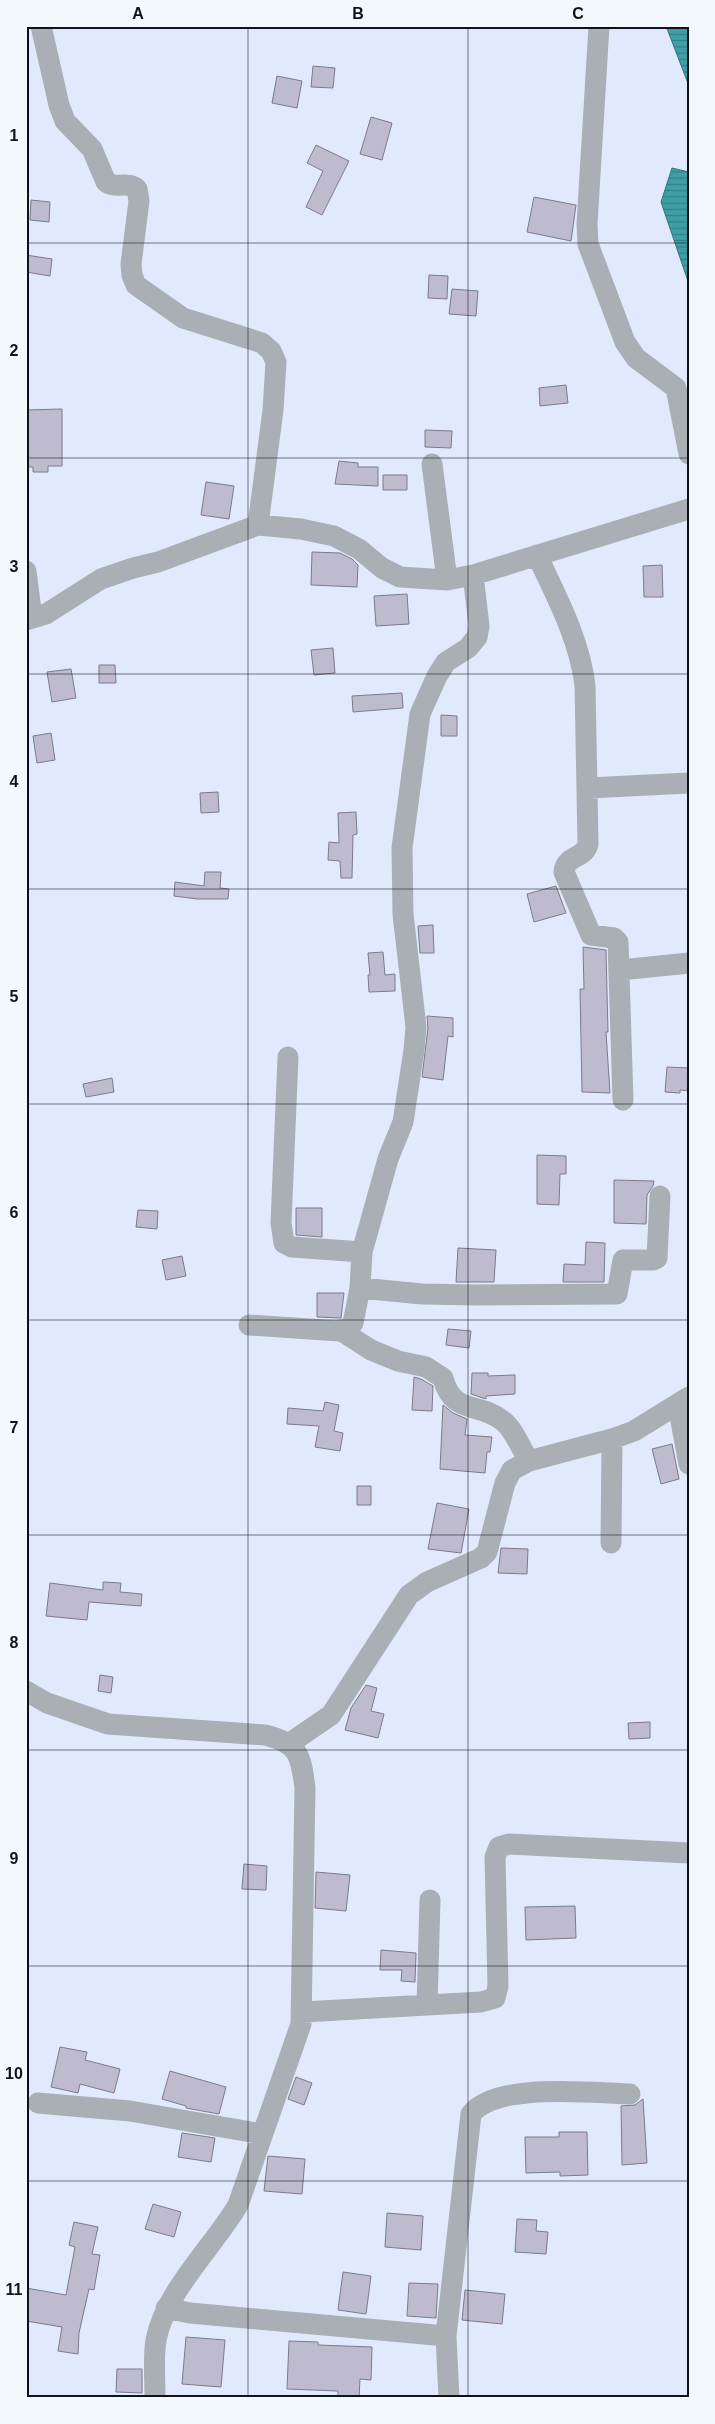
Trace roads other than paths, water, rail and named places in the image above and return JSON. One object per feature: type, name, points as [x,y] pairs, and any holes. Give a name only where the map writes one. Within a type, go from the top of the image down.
[{"type":"street","points":[[42,26],[59,105],[65,121],[92,149],[106,182],[110,185],[133,186],[139,195],[131,264],[132,275],[136,285],[183,318],[262,343],[271,351],[276,362],[273,410],[258,525]]},
{"type":"street","points":[[599,26],[587,224],[588,244],[626,342],[636,358],[676,388],[689,454]]},
{"type":"street","points":[[432,464],[447,580]]},
{"type":"street","points":[[26,571],[29,619],[46,614],[101,579],[158,562],[258,525],[300,529],[334,536],[359,549],[382,568],[400,577],[447,580],[472,575],[689,509]]},
{"type":"street","points":[[537,555],[574,636],[582,660],[585,685],[588,788],[587,848],[564,865],[564,872],[591,935],[614,938],[618,942],[624,1100]]},
{"type":"street","points":[[249,1325],[340,1330],[347,1329],[354,1322],[360,1288],[362,1252],[388,1159],[403,1122],[414,1050],[416,1027],[403,914],[402,848],[420,714],[437,676],[446,662],[468,648],[477,637],[479,626],[472,575]]},
{"type":"street","points":[[588,788],[689,783]]},
{"type":"street","points":[[620,970],[689,963]]},
{"type":"street","points":[[288,1057],[281,1223],[284,1243],[292,1247],[362,1252]]},
{"type":"street","points":[[360,1288],[422,1294],[617,1294],[623,1260],[653,1260],[657,1258],[660,1196]]},
{"type":"street","points":[[340,1330],[371,1350],[398,1360],[426,1367],[442,1378],[446,1392],[460,1404],[489,1413],[504,1421],[529,1461]]},
{"type":"street","points":[[290,1743],[331,1715],[410,1595],[427,1582],[481,1558],[487,1552],[505,1483],[512,1470],[529,1461],[612,1439],[634,1431],[683,1401],[689,1464]]},
{"type":"street","points":[[611,1542],[612,1439]]},
{"type":"street","points":[[26,1691],[47,1704],[108,1724],[265,1734],[290,1743],[301,1761],[305,1788],[303,2012],[301,2024],[238,2205],[223,2230],[166,2308],[156,2338],[154,2363],[155,2398]]},
{"type":"street","points":[[303,2012],[481,2002],[496,1998],[498,1986],[495,1857],[499,1847],[510,1844],[689,1853]]},
{"type":"street","points":[[427,2005],[430,1900]]},
{"type":"street","points":[[449,2398],[446,2336],[470,2114],[477,2106],[527,2092],[630,2094]]},
{"type":"street","points":[[38,2103],[130,2111],[262,2134]]},
{"type":"street","points":[[166,2308],[190,2313],[446,2336]]},
{"type":"water","points":[[666,26],[689,26],[689,86]]},
{"type":"water","points":[[672,168],[689,172],[689,284],[661,202]]}]
